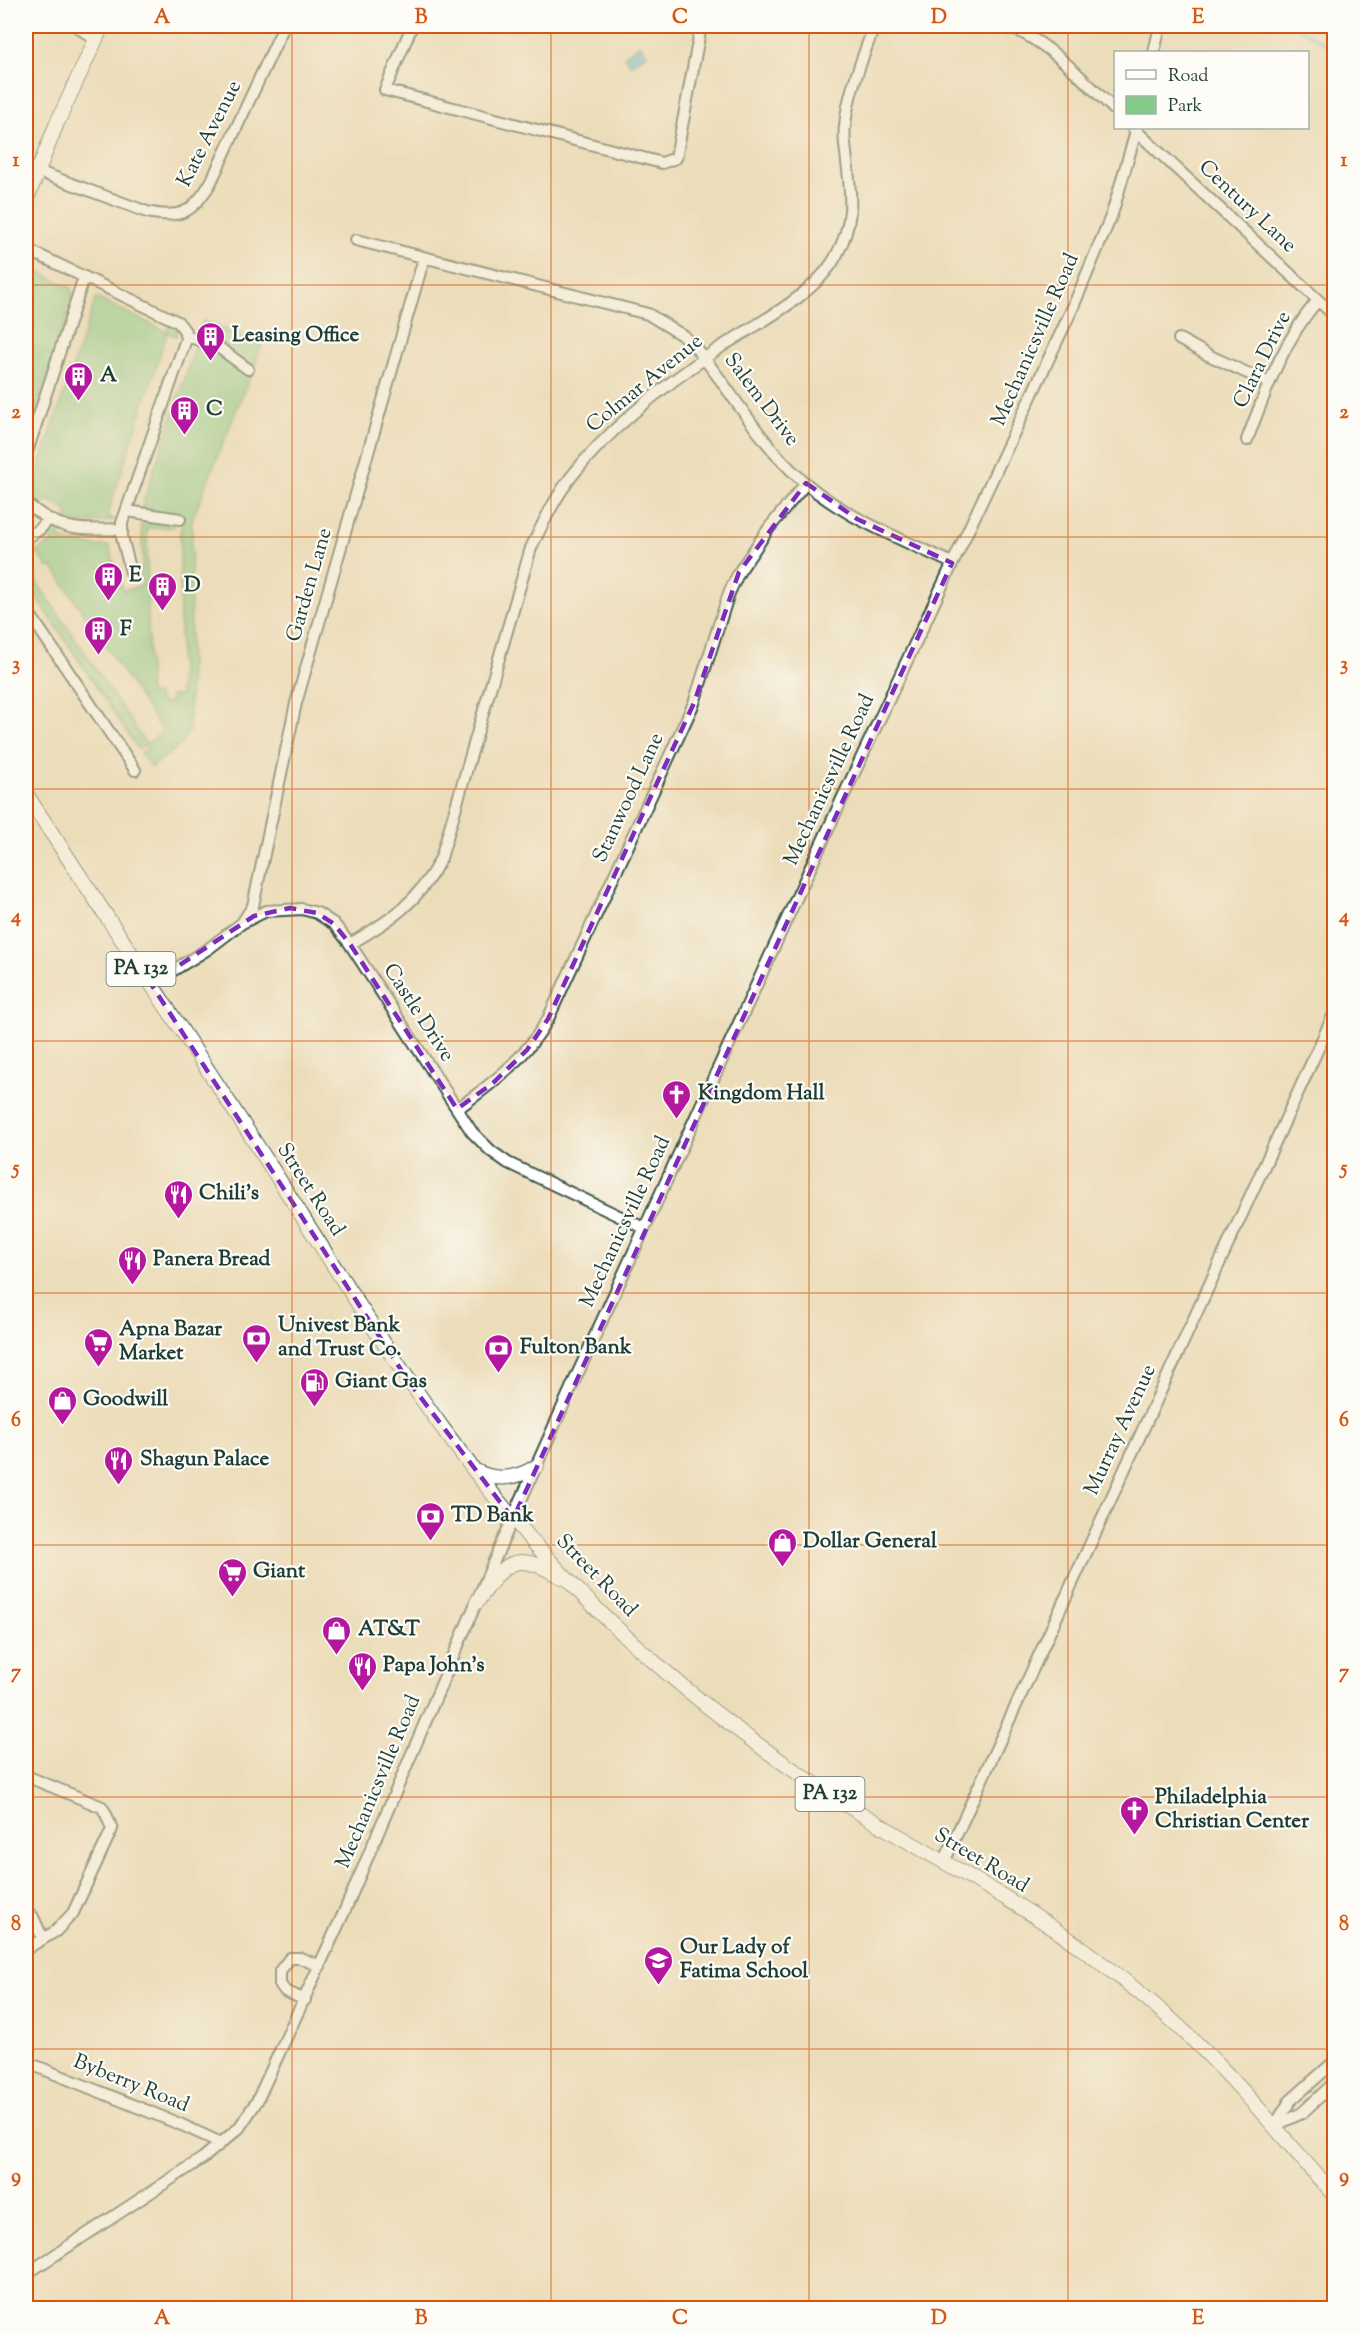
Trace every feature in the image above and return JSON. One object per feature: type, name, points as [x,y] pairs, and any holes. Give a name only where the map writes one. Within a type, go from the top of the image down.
[{"type":"main road","points":[[26,201],[32,168],[102,26]]},
{"type":"main road","name":"Street Road","points":[[26,794],[409,1382],[472,1469],[569,1581],[650,1659],[749,1740],[844,1803],[1070,1940],[1129,1984],[1190,2037],[1335,2195]]},
{"type":"main road","points":[[472,1469],[494,1477],[508,1478],[528,1472],[537,1466]]},
{"type":"main road","points":[[477,1602],[502,1569],[517,1562],[525,1561],[537,1565],[569,1581]]},
{"type":"street","points":[[76,26],[95,39]]},
{"type":"street","name":"Kate Avenue","points":[[32,168],[147,212],[166,216],[184,212],[199,202],[211,182],[284,26]]},
{"type":"street","points":[[412,26],[385,90],[662,163],[676,158],[701,26]]},
{"type":"street","name":"Colmar Avenue","points":[[350,944],[402,911],[424,887],[441,858],[531,548],[561,492],[595,449],[641,406],[705,358],[794,300],[827,269],[844,239],[851,208],[844,124],[873,26]]},
{"type":"street","points":[[996,26],[1019,31],[1040,44],[1114,109]]},
{"type":"street","points":[[1019,31],[1035,26]]},
{"type":"street","points":[[1154,51],[1160,26]]},
{"type":"street","name":"Century Lane","points":[[1135,129],[1335,315]]},
{"type":"street","name":"Mechanicsville Road","points":[[26,2274],[180,2174],[239,2128],[257,2101],[320,1966],[513,1519],[644,1228],[1105,234],[1135,129]]},
{"type":"street","name":"Salem Drive","points":[[356,240],[648,314],[685,337],[705,358],[772,449],[806,483],[836,507],[857,519],[952,563]]},
{"type":"street","points":[[26,249],[178,322],[185,335],[122,529],[131,572]]},
{"type":"street","name":"Garden Lane","points":[[242,923],[253,906],[296,703],[424,258]]},
{"type":"street","points":[[26,455],[84,277]]},
{"type":"street","name":"Clara Drive","points":[[1247,440],[1269,383],[1302,319],[1318,300]]},
{"type":"street","points":[[185,335],[218,347],[248,369]]},
{"type":"street","points":[[1179,339],[1269,383]]},
{"type":"street","name":"Stanwood Lane","points":[[457,1109],[510,1069],[527,1050],[548,1019],[694,703],[734,583],[750,554],[806,483]]},
{"type":"street","points":[[26,503],[48,520],[68,528],[122,529]]},
{"type":"street","points":[[127,512],[180,519]]},
{"type":"street","points":[[26,538],[40,529],[48,520]]},
{"type":"street","points":[[26,609],[135,770]]},
{"type":"street","name":"Castle Drive","points":[[151,984],[208,949],[242,923],[266,911],[302,909],[324,916],[334,924],[350,944],[472,1132],[491,1151],[508,1164],[644,1228]]},
{"type":"street","name":"Murray Avenue","points":[[944,1862],[1335,1014]]},
{"type":"street","points":[[26,1776],[102,1807],[112,1829],[73,1913],[65,1924],[26,1949]]},
{"type":"street","points":[[26,1910],[33,1917],[43,1938]]},
{"type":"street","points":[[304,2000],[285,1991],[280,1984],[280,1971],[290,1958],[300,1958],[320,1966]]},
{"type":"street","name":"Byberry Road","points":[[26,2062],[221,2143]]},
{"type":"street","points":[[1274,2127],[1290,2101],[1335,2062]]},
{"type":"street","points":[[1274,2127],[1302,2113],[1335,2084]]},
{"type":"highlighted area","points":[[806,483],[857,519],[952,563],[513,1519],[409,1382],[151,984],[254,916],[290,908],[317,913],[334,924],[350,944],[457,1109],[493,1083],[527,1050],[548,1019],[694,703],[739,572]]},
{"type":"green space","points":[[30,268],[70,287],[74,296],[26,440],[26,269]]},
{"type":"green space","points":[[96,298],[167,332],[170,323],[178,328],[176,336],[167,333],[107,516],[115,520],[78,524],[66,521],[68,511],[47,499],[43,508],[26,493],[26,489],[31,491]]},
{"type":"green space","points":[[203,321],[263,343],[253,369],[199,335]]},
{"type":"green space","points":[[196,344],[211,349],[239,365],[250,376],[192,520],[189,731],[180,745],[151,768],[141,753],[148,748],[146,745],[138,749],[26,581],[26,558],[53,542],[48,533],[54,529],[61,529],[60,540],[93,546],[109,546],[123,591],[143,585],[138,568],[143,567],[141,518],[176,521],[174,527],[147,528],[149,689],[150,695],[158,694],[159,703],[170,703],[170,696],[180,696],[180,531],[184,519],[141,509]],"holes":[[[38,553],[48,568],[52,566],[163,732],[146,744],[34,578],[37,576],[27,560]]]},
{"type":"water","points":[[640,44],[647,54],[631,65],[624,56]]},
{"type":"waterway","points":[[1295,26],[1334,49]]},
{"type":"place","name":"Leasing Office","points":[[211,362]]},
{"type":"place","name":"A","points":[[79,402]]},
{"type":"place","name":"C","points":[[185,436]]},
{"type":"place","name":"E","points":[[108,602]]},
{"type":"place","name":"D","points":[[163,612]]},
{"type":"place","name":"F","points":[[99,656]]},
{"type":"place","name":"Kingdom Hall","points":[[677,1120]]},
{"type":"place","name":"Chili's","points":[[178,1220]]},
{"type":"place","name":"Panera Bread","points":[[132,1286]]},
{"type":"place","name":"Univest Bank and Trust Co.","points":[[257,1364]]},
{"type":"place","name":"Apna Bazar Market","points":[[98,1368]]},
{"type":"place","name":"Fulton Bank","points":[[499,1374]]},
{"type":"place","name":"Giant Gas","points":[[314,1408]]},
{"type":"place","name":"Goodwill","points":[[62,1426]]},
{"type":"place","name":"Shagun Palace","points":[[119,1486]]},
{"type":"place","name":"TD Bank","points":[[430,1542]]},
{"type":"place","name":"Dollar General","points":[[782,1568]]},
{"type":"place","name":"Giant","points":[[232,1598]]},
{"type":"place","name":"AT&T","points":[[337,1656]]},
{"type":"place","name":"Papa John's","points":[[362,1692]]},
{"type":"place","name":"Philadelphia Christian Center","points":[[1134,1836]]},
{"type":"place","name":"Our Lady of Fatima School","points":[[659,1986]]}]
